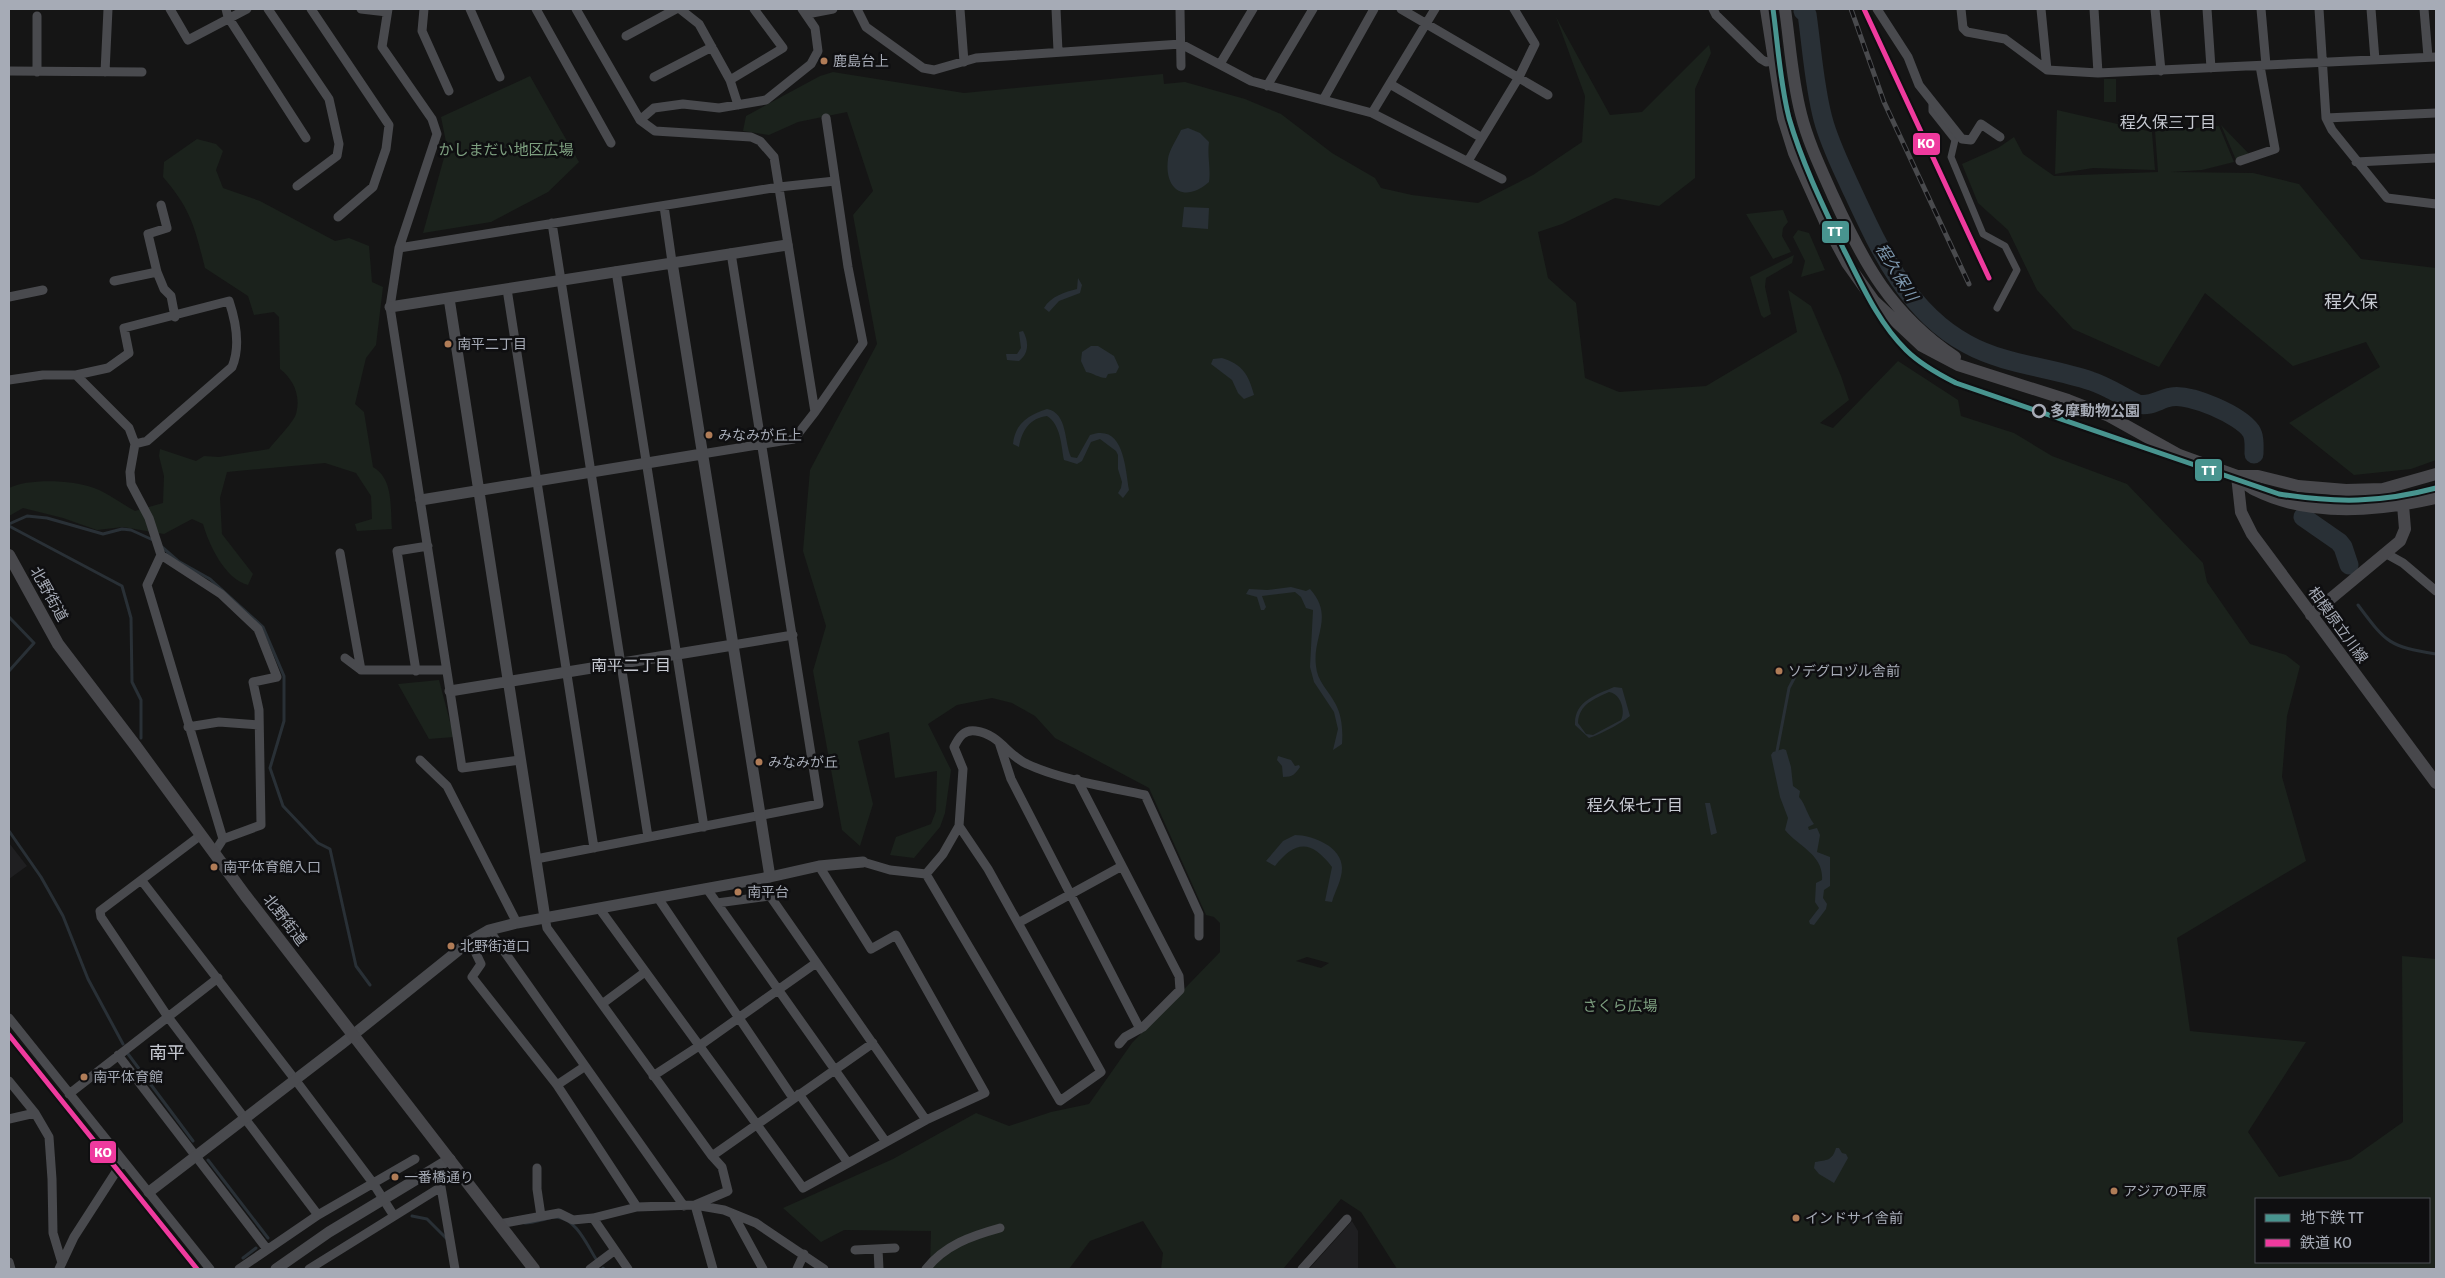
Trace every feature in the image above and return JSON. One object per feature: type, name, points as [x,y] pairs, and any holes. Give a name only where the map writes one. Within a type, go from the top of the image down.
[{"type":"main road","points":[[1766,9],[1783,118],[1794,153],[1826,224],[1853,273],[1874,301],[1912,338],[1945,359],[2068,400],[2109,416],[2179,455],[2237,476],[2254,490],[2294,502],[2344,509],[2403,505],[2436,498]]},
{"type":"main road","points":[[1785,9],[1798,100],[1805,129],[1825,179],[1861,254],[1886,293],[1909,321],[1939,346],[1977,371]]},
{"type":"main road","points":[[2237,476],[2258,476],[2298,486],[2346,490],[2383,489],[2436,474]]},
{"type":"main road","name":"相模原立川線","points":[[2237,476],[2239,499],[2246,523],[2436,783]]},
{"type":"main road","points":[[2312,615],[2386,553],[2403,536],[2405,529],[2403,505]]},
{"type":"main road","name":"北野街道","points":[[9,555],[58,644],[136,745],[214,853],[534,1269]]},
{"type":"street","points":[[105,72],[108,9]]},
{"type":"street","points":[[170,9],[188,40],[227,13],[247,9]]},
{"type":"street","points":[[268,9],[329,99],[339,144],[337,156],[297,186]]},
{"type":"street","points":[[311,9],[389,125],[386,149],[373,187],[338,217]]},
{"type":"street","points":[[361,9],[387,10],[382,47],[432,119],[437,134],[399,248],[390,307],[462,768],[520,760]]},
{"type":"street","points":[[424,9],[422,31],[449,91]]},
{"type":"street","points":[[470,9],[500,77]]},
{"type":"street","points":[[536,9],[611,143]]},
{"type":"street","points":[[576,9],[640,120],[654,131],[751,137],[760,141],[774,157],[815,412]]},
{"type":"street","points":[[626,36],[676,9]]},
{"type":"street","points":[[680,9],[699,24],[730,80],[738,106]]},
{"type":"street","points":[[730,80],[783,48],[754,9]]},
{"type":"street","points":[[640,120],[654,108],[683,104],[719,108],[766,100],[811,64],[818,51],[818,37],[815,28],[804,12],[833,9]]},
{"type":"street","points":[[856,9],[866,27],[923,68],[934,70],[976,58],[1181,44],[1251,81],[1372,113],[1468,160],[1502,179]]},
{"type":"street","points":[[960,9],[964,62]]},
{"type":"street","points":[[1056,9],[1058,51]]},
{"type":"street","points":[[1180,9],[1182,66]]},
{"type":"street","points":[[1220,64],[1253,9]]},
{"type":"street","points":[[1267,86],[1313,9]]},
{"type":"street","points":[[1323,100],[1374,9]]},
{"type":"street","points":[[1401,9],[1548,95]]},
{"type":"street","points":[[1372,113],[1435,9]]},
{"type":"street","points":[[1468,160],[1519,78],[1535,44],[1514,9]]},
{"type":"street","points":[[1713,9],[1716,15],[1761,60],[1766,62],[1773,61]]},
{"type":"street","points":[[1877,9],[1908,57],[1920,85],[1962,140],[1970,140],[1981,124],[2000,137]]},
{"type":"street","points":[[1962,9],[1963,28],[1968,32],[2005,39],[2047,70],[2098,73],[2432,57],[2424,9]]},
{"type":"street","points":[[2041,9],[2047,70]]},
{"type":"street","points":[[2094,9],[2098,73]]},
{"type":"street","points":[[2155,9],[2161,71]]},
{"type":"street","points":[[2207,9],[2211,68]]},
{"type":"street","points":[[2240,161],[2275,150],[2263,66],[2262,9]]},
{"type":"street","points":[[2319,9],[2326,118],[2356,162],[2387,198],[2436,204]]},
{"type":"street","points":[[2371,9],[2375,60]]},
{"type":"street","points":[[227,13],[306,138]]},
{"type":"street","points":[[37,72],[38,16]]},
{"type":"street","points":[[654,77],[712,47]]},
{"type":"street","points":[[9,71],[142,72]]},
{"type":"street","points":[[1390,84],[1482,138]]},
{"type":"street","points":[[1932,101],[1932,111],[1955,140],[1951,157],[1983,234],[2005,246],[2017,270],[1997,308]]},
{"type":"street","points":[[2326,118],[2436,113]]},
{"type":"street","points":[[421,500],[794,439],[863,343],[826,118]]},
{"type":"street","points":[[2356,162],[2436,158]]},
{"type":"street","points":[[399,248],[779,188],[835,181]]},
{"type":"street","points":[[161,205],[168,228],[148,234],[157,272],[164,289],[171,296],[174,317]]},
{"type":"street","points":[[664,206],[770,877]]},
{"type":"street","points":[[552,223],[648,837]]},
{"type":"street","points":[[390,307],[787,245]]},
{"type":"street","points":[[536,859],[819,804],[731,253]]},
{"type":"street","points":[[616,271],[704,827]]},
{"type":"street","points":[[114,281],[157,272]]},
{"type":"street","points":[[508,289],[536,482],[594,848]]},
{"type":"street","points":[[9,296],[43,290]]},
{"type":"street","points":[[449,298],[547,928],[653,1076],[722,1167],[728,1191],[695,1205]]},
{"type":"street","points":[[9,380],[43,375],[76,375],[108,368],[129,353],[124,328],[174,317],[230,301],[237,326],[235,360],[232,367],[147,441],[134,444]]},
{"type":"street","points":[[76,375],[130,428],[134,444],[130,472],[131,484],[149,518],[159,547],[221,594],[258,629],[277,677],[253,682],[259,710],[258,725],[262,782],[261,825],[223,839],[214,853]]},
{"type":"street","points":[[416,671],[397,551],[428,546]]},
{"type":"street","points":[[159,547],[147,585],[223,839]]},
{"type":"street","points":[[340,552],[362,670]]},
{"type":"street","points":[[2386,553],[2403,563],[2436,591]]},
{"type":"street","points":[[450,691],[793,635]]},
{"type":"street","points":[[345,658],[362,670],[446,670]]},
{"type":"street","points":[[188,727],[219,722],[258,725]]},
{"type":"street","points":[[926,874],[943,854],[959,826],[963,769],[954,747],[958,737],[965,732],[975,730],[988,734],[999,741],[1024,764],[1146,795],[1199,914],[1199,936]]},
{"type":"street","points":[[999,741],[1011,779],[1069,895],[1140,1029]]},
{"type":"street","points":[[420,760],[447,786],[517,924]]},
{"type":"street","points":[[1077,779],[1179,976],[1180,990],[1140,1029],[1125,1037],[1120,1044]]},
{"type":"street","points":[[926,874],[1060,1101],[1101,1072],[988,868],[959,826]]},
{"type":"street","points":[[201,835],[100,912],[168,1017],[318,1215]]},
{"type":"street","points":[[149,1192],[354,1035],[470,941],[489,930],[770,877],[818,866],[862,862],[890,870],[926,874]]},
{"type":"street","points":[[599,908],[803,1188],[926,1120],[985,1093],[896,935],[870,949],[818,866]]},
{"type":"street","points":[[1018,923],[1122,866]]},
{"type":"street","points":[[142,881],[296,1080],[373,1183],[394,1216]]},
{"type":"street","points":[[707,889],[886,1142]]},
{"type":"street","points":[[717,903],[770,896],[926,1120]]},
{"type":"street","points":[[658,898],[739,1018],[848,1163]]},
{"type":"street","points":[[489,930],[684,1206]]},
{"type":"street","points":[[470,941],[481,964],[472,977],[557,1085],[637,1207]]},
{"type":"street","points":[[653,1076],[699,1046],[816,962]]},
{"type":"street","points":[[602,1004],[645,972]]},
{"type":"street","points":[[69,1094],[218,978]]},
{"type":"street","points":[[9,1018],[210,1269]]},
{"type":"street","points":[[712,1156],[873,1043]]},
{"type":"street","points":[[118,1055],[267,1249]]},
{"type":"street","points":[[557,1085],[584,1067]]},
{"type":"street","points":[[9,1081],[35,1113],[48,1137],[52,1179],[53,1233],[60,1266]]},
{"type":"street","points":[[9,1119],[35,1113]]},
{"type":"street","points":[[239,1269],[318,1215],[416,1159]]},
{"type":"street","points":[[276,1269],[329,1232],[450,1159]]},
{"type":"street","points":[[60,1266],[74,1237],[123,1161]]},
{"type":"street","points":[[537,1168],[536,1189],[541,1216]]},
{"type":"street","points":[[309,1269],[440,1187],[455,1269]]},
{"type":"street","points":[[695,1205],[713,1269]]},
{"type":"street","points":[[499,1224],[559,1213],[573,1220],[593,1218],[637,1207],[695,1205],[724,1210],[756,1223],[824,1269]]},
{"type":"street","points":[[733,1214],[763,1269]]},
{"type":"street","points":[[593,1218],[628,1269]]},
{"type":"street","points":[[1302,1269],[1347,1219]]},
{"type":"street","points":[[926,1269],[934,1259],[949,1247],[972,1235],[1000,1228]]},
{"type":"street","points":[[855,1250],[895,1248]]},
{"type":"street","points":[[878,1249],[879,1269]]},
{"type":"street","points":[[590,1269],[614,1251]]},
{"type":"street","points":[[797,1269],[804,1254]]},
{"type":"street","points":[[9,1262],[11,1269]]},
{"type":"shaded area","points":[[1188,128],[1200,133],[1209,142],[1209,182],[1200,189],[1184,192],[1178,190],[1169,178],[1168,159],[1171,148],[1181,130]]},
{"type":"shaded area","points":[[1184,207],[1209,208],[1208,229],[1182,227]]},
{"type":"shaded area","points":[[1078,278],[1082,285],[1080,293],[1059,301],[1049,312],[1044,308],[1054,298],[1077,289]]},
{"type":"shaded area","points":[[1023,331],[1027,343],[1025,354],[1019,361],[1007,360],[1006,354],[1017,354],[1021,348],[1019,332]]},
{"type":"shaded area","points":[[1091,346],[1098,346],[1114,356],[1119,367],[1116,373],[1108,374],[1106,378],[1086,372],[1081,361],[1082,352]]},
{"type":"shaded area","points":[[1222,358],[1235,363],[1244,371],[1254,395],[1244,399],[1238,393],[1232,380],[1211,364],[1213,359]]},
{"type":"shaded area","points":[[1047,409],[1059,416],[1062,422],[1071,457],[1077,458],[1090,435],[1101,433],[1110,435],[1116,441],[1124,459],[1129,490],[1123,498],[1118,493],[1122,482],[1118,469],[1118,455],[1116,451],[1100,439],[1091,442],[1082,461],[1077,464],[1064,460],[1058,430],[1047,416],[1031,422],[1022,435],[1019,447],[1013,444],[1020,425],[1034,414]]},
{"type":"shaded area","points":[[1291,587],[1306,591],[1310,589],[1321,609],[1322,618],[1317,645],[1316,666],[1321,681],[1337,708],[1342,728],[1342,744],[1333,750],[1338,729],[1334,712],[1314,682],[1310,667],[1313,610],[1306,608],[1301,597],[1295,592],[1262,596],[1266,607],[1264,610],[1261,610],[1257,597],[1246,594],[1249,589],[1267,590]]},
{"type":"shaded area","points":[[1614,687],[1622,688],[1630,716],[1622,722],[1589,738],[1575,725],[1578,710],[1593,696]],"holes":[[[1609,692],[1613,693],[1621,703],[1623,712],[1621,720],[1593,735],[1586,734],[1578,723],[1581,711],[1593,700]]]},
{"type":"shaded area","points":[[1786,750],[1791,767],[1793,786],[1800,791],[1799,797],[1814,824],[1808,827],[1809,830],[1817,828],[1820,835],[1817,852],[1830,857],[1830,886],[1824,890],[1823,898],[1827,904],[1826,909],[1814,925],[1810,924],[1809,921],[1819,908],[1815,902],[1816,883],[1822,880],[1822,871],[1810,852],[1785,830],[1788,818],[1780,797],[1771,755],[1773,752]]},
{"type":"shaded area","points":[[1278,756],[1291,760],[1295,766],[1299,765],[1300,767],[1297,772],[1283,777],[1282,766],[1277,760]]},
{"type":"shaded area","points":[[1705,803],[1710,803],[1717,833],[1711,835]]},
{"type":"shaded area","points":[[1295,835],[1318,840],[1332,848],[1341,861],[1342,872],[1332,902],[1325,901],[1332,867],[1317,852],[1310,848],[1297,848],[1290,851],[1275,866],[1266,861],[1283,841]]},
{"type":"shaded area","points":[[9,843],[27,866],[9,879]]},
{"type":"shaded area","points":[[1836,1148],[1839,1148],[1848,1158],[1834,1183],[1819,1174],[1814,1168],[1815,1162],[1828,1159],[1833,1155]]},
{"type":"shaded area","points":[[1352,1221],[1358,1231],[1358,1269],[1309,1269]]},
{"type":"green space","name":"多摩動物公園","points":[[1556,17],[1610,115],[1642,112],[1709,45],[1711,53],[1695,89],[1695,178],[1659,206],[1615,198],[1562,224],[1538,232],[1548,278],[1576,303],[1585,378],[1619,392],[1706,386],[1797,332],[1788,290],[1811,306],[1841,376],[1849,400],[1820,423],[1833,428],[1898,361],[1958,400],[1961,416],[2014,433],[2052,456],[2127,484],[2203,563],[2207,582],[2250,644],[2286,655],[2300,666],[2287,716],[2282,777],[2306,861],[2177,938],[2190,1031],[2306,1042],[2248,1132],[2279,1177],[2351,1159],[2403,1122],[2402,956],[2436,959],[2436,1269],[1397,1269],[1361,1212],[1341,1199],[1283,1269],[1161,1269],[1163,1253],[1143,1221],[1090,1241],[1069,1269],[930,1269],[931,1231],[844,1230],[821,1242],[783,1208],[893,1159],[976,1113],[1009,1126],[1051,1112],[1089,1104],[1132,1043],[1220,952],[1220,923],[1214,917],[1206,915],[1149,788],[1055,738],[1035,716],[1012,703],[992,698],[957,705],[928,724],[951,770],[945,813],[940,827],[914,858],[890,855],[896,837],[931,824],[936,811],[937,771],[895,778],[889,732],[858,741],[873,804],[860,846],[842,830],[813,671],[826,626],[803,551],[810,470],[877,344],[853,215],[873,191],[847,112],[798,122],[769,135],[743,131],[746,116],[820,76],[833,72],[964,93],[1163,74],[1164,84],[1185,82],[1245,99],[1281,114],[1332,153],[1375,178],[1381,188],[1412,195],[1478,203],[1533,175],[1582,142],[1585,96]],"holes":[[[1307,957],[1329,963],[1321,968],[1296,961]]]},
{"type":"green space","name":"かしまだい地区広場","points":[[530,76],[579,162],[548,192],[491,222],[423,233],[447,147],[441,117]]},
{"type":"green space","points":[[2104,79],[2116,79],[2116,102],[2104,102]]},
{"type":"green space","points":[[2057,110],[2152,132],[2155,170],[2093,168],[2055,174]]},
{"type":"green space","points":[[2221,125],[2251,156],[2236,160]]},
{"type":"green space","points":[[2219,126],[2234,162],[2202,170],[2171,172],[2253,173],[2299,184],[2361,259],[2436,268],[2436,460],[2411,469],[2354,475],[2289,423],[2380,367],[2366,342],[2293,366],[2205,293],[2159,367],[2073,329],[2037,290],[2008,230],[1978,203],[1962,164],[1998,148],[2014,137],[2023,154],[2054,176],[2158,172],[2155,131]]},
{"type":"green space","points":[[197,139],[216,144],[223,151],[216,170],[223,188],[260,201],[335,241],[349,238],[369,246],[372,282],[383,287],[376,345],[366,358],[355,404],[364,412],[373,467],[380,472],[388,486],[392,529],[357,531],[355,524],[372,519],[371,496],[356,473],[325,463],[227,472],[220,498],[222,534],[253,574],[248,585],[240,582],[225,569],[209,542],[203,524],[192,519],[164,534],[123,527],[97,530],[63,518],[23,508],[9,516],[9,488],[39,481],[85,485],[110,496],[135,511],[163,503],[164,476],[159,456],[160,449],[196,461],[204,456],[219,457],[269,449],[288,427],[296,414],[298,401],[293,383],[280,369],[279,317],[274,312],[254,315],[248,296],[205,268],[198,241],[186,209],[163,177],[164,162]]},
{"type":"green space","points":[[1783,210],[1788,222],[1783,228],[1782,236],[1791,252],[1773,259],[1746,214]]},
{"type":"green space","points":[[1798,230],[1809,233],[1825,270],[1801,277],[1805,261],[1793,237]]},
{"type":"green space","points":[[1794,255],[1792,263],[1766,278],[1765,287],[1771,314],[1764,318],[1761,315],[1750,277]]},
{"type":"green space","points":[[439,680],[454,737],[429,739],[398,684]]},
{"type":"waterway","name":"程久保川","points":[[1803,11],[1807,14],[1815,80],[1825,128],[1883,254],[1896,275],[1927,314],[1946,330],[1967,344],[1982,351],[1997,357],[2097,383],[2138,404],[2143,405],[2171,397],[2179,397],[2190,398],[2226,412],[2237,418],[2251,431],[2254,439],[2254,454]]},
{"type":"waterway","points":[[9,524],[27,516],[47,518],[103,534],[122,529],[131,530],[153,540]]},
{"type":"waterway","name":"程久保川","points":[[2303,517],[2339,542],[2343,547],[2349,565]]},
{"type":"waterway","points":[[9,526],[122,586],[131,618],[132,682],[141,700],[141,738]]},
{"type":"waterway","points":[[162,547],[178,561],[210,579],[263,627],[284,676],[284,721],[270,768],[283,806],[318,843],[330,849],[356,966],[370,985]]},
{"type":"waterway","points":[[2358,605],[2383,636],[2390,641],[2408,648],[2436,654]]},
{"type":"waterway","points":[[9,617],[34,643],[9,671]]},
{"type":"waterway","points":[[1777,751],[1789,688],[1799,669]]},
{"type":"waterway","points":[[9,831],[41,877],[63,916],[88,979],[123,1044]]},
{"type":"waterway","points":[[128,1054],[193,1141]]},
{"type":"waterway","points":[[208,1160],[268,1238]]},
{"type":"waterway","points":[[412,1216],[427,1219],[447,1239]]},
{"type":"waterway","points":[[525,1223],[554,1217],[569,1222],[580,1233],[596,1259]]},
{"type":"waterway","points":[[243,1258],[256,1248]]},
{"type":"railway","points":[[1851,9],[1884,102],[1969,284]]},
{"type":"metro line","name":"TT","points":[[1773,9],[1786,105],[1800,152],[1864,290],[1896,339],[1911,355],[1923,364],[1956,383],[2279,494],[2320,499],[2358,500],[2396,497],[2436,488]]},
{"type":"rail line","name":"KO","points":[[1864,9],[1989,278]]},
{"type":"rail line","name":"KO","points":[[9,1035],[197,1269]]},
{"type":"place","name":"鹿島台上","points":[[824,61]]},
{"type":"place","name":"南平二丁目","points":[[448,344]]},
{"type":"place","name":"多摩動物公園","points":[[2039,411]]},
{"type":"place","name":"みなみが丘上","points":[[709,435]]},
{"type":"place","name":"ソデグロヅル舎前","points":[[1779,671]]},
{"type":"place","name":"みなみが丘","points":[[759,762]]},
{"type":"place","name":"南平体育館入口","points":[[214,867]]},
{"type":"place","name":"南平台","points":[[738,892]]},
{"type":"place","name":"北野街道口","points":[[451,946]]},
{"type":"place","name":"南平体育館","points":[[84,1077]]},
{"type":"place","name":"一番橋通り","points":[[395,1177]]},
{"type":"place","name":"アジアの平原","points":[[2114,1191]]},
{"type":"place","name":"インドサイ舎前","points":[[1796,1218]]},
{"type":"district","name":"程久保三丁目","points":[[2168,122]]},
{"type":"district","name":"程久保","points":[[2351,302]]},
{"type":"district","name":"南平二丁目","points":[[631,665]]},
{"type":"district","name":"程久保七丁目","points":[[1635,805]]},
{"type":"district","name":"南平","points":[[167,1053]]},
{"type":"park label","name":"さくら広場","points":[[1620,1006]]}]
